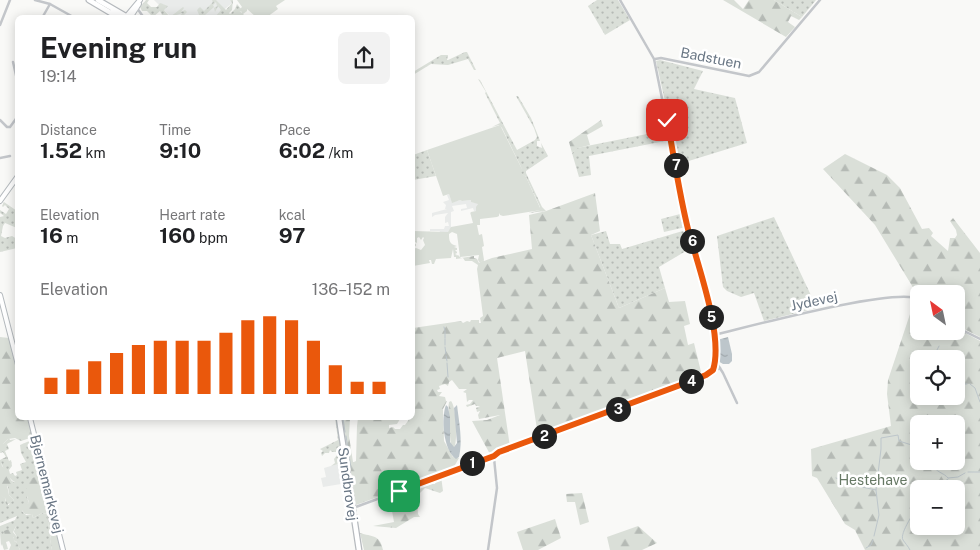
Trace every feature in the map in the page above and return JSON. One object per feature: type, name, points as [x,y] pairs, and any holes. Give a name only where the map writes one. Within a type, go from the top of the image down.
[{"type":"main road","points":[[91,0],[123,15]]},
{"type":"main road","points":[[91,0],[114,15]]},
{"type":"main road","points":[[98,0],[124,15]]},
{"type":"main road","name":"Sundbrovej","points":[[339,420],[359,550]]},
{"type":"street","points":[[0,25],[10,0]]},
{"type":"street","points":[[35,0],[50,4],[70,15]]},
{"type":"street","points":[[130,0],[142,15]]},
{"type":"street","points":[[129,15],[141,0]]},
{"type":"street","points":[[620,0],[654,59],[688,227],[705,286],[714,335],[715,361],[713,370]]},
{"type":"street","name":"Badstuen","points":[[654,59],[661,58],[749,76],[754,75],[760,72],[820,0]]},
{"type":"street","points":[[44,15],[50,4]]},
{"type":"street","points":[[14,62],[15,68]]},
{"type":"street","points":[[0,120],[7,127],[10,127],[15,120]]},
{"type":"street","points":[[0,158],[10,156]]},
{"type":"street","points":[[0,202],[15,180]]},
{"type":"street","points":[[0,295],[15,353]]},
{"type":"street","name":"Jydevej","points":[[714,335],[882,297],[910,297]]},
{"type":"street","points":[[965,332],[980,339]]},
{"type":"street","points":[[715,361],[737,403]]},
{"type":"street","points":[[352,508],[694,380],[720,368]]},
{"type":"street","name":"Bjernemarksvej","points":[[30,420],[63,550]]},
{"type":"street","points":[[488,550],[492,511],[497,488],[494,456]]},
{"type":"shaded area","points":[[154,0],[230,0],[232,3],[217,15],[169,15]]},
{"type":"shaded area","points":[[449,194],[452,202],[471,200],[471,202],[478,203],[477,211],[474,211],[473,208],[461,211],[461,209],[467,208],[466,204],[452,206],[454,211],[451,212],[451,229],[448,232],[439,233],[440,231],[430,231],[430,229],[444,229],[445,226],[449,226],[448,222],[445,223],[445,217],[448,213],[432,217],[432,213],[447,209],[445,209],[446,205],[443,202],[449,200],[447,195]]},
{"type":"shaded area","points":[[341,463],[345,487],[342,487],[341,484],[323,487],[321,478],[326,477],[324,468]]},
{"type":"green space","points":[[146,0],[149,0],[147,3],[151,7],[157,7],[160,3],[168,6],[164,10],[168,15],[162,15],[160,11],[155,15],[151,15],[147,11],[142,11],[140,7]]},
{"type":"green space","points":[[212,0],[216,0],[226,10],[232,3],[230,0],[233,0],[232,10],[229,13],[235,9],[237,4],[242,10],[233,15],[217,15],[221,10],[218,6],[215,12],[216,2],[213,5],[214,7],[205,15],[199,15],[197,10],[200,7],[204,11],[213,2]]},
{"type":"green space","points":[[237,0],[285,0],[276,6],[278,9],[270,15],[254,15],[247,9],[244,15],[232,15],[238,10],[242,13],[240,9],[242,7]]},
{"type":"green space","points":[[597,0],[618,0],[630,20],[605,35],[588,6]]},
{"type":"green space","points":[[723,0],[734,0],[743,9],[749,0],[774,0],[802,17],[799,20],[791,16],[788,22],[795,27],[786,37]]},
{"type":"green space","points":[[774,0],[816,0],[802,17]]},
{"type":"green space","points":[[183,7],[181,12],[185,10],[187,12],[180,15],[183,13],[173,15]]},
{"type":"green space","points":[[467,52],[476,70],[474,70],[468,59],[448,65],[431,64],[415,74],[415,71],[441,55],[448,55],[448,60]]},
{"type":"green space","points":[[660,60],[703,71],[694,89],[735,98],[747,143],[679,164],[656,61]]},
{"type":"green space","points":[[478,79],[517,150],[537,137],[516,96],[518,96],[531,118],[540,141],[537,141],[537,146],[542,148],[541,143],[548,156],[526,171],[526,173],[542,207],[546,211],[528,213],[540,210],[540,207],[526,177],[520,173],[522,171],[521,167],[502,128],[499,125],[492,127],[500,123]]},
{"type":"green space","points":[[601,120],[603,126],[587,135],[590,145],[578,148],[572,153],[569,142]]},
{"type":"green space","points":[[500,125],[523,171],[521,173],[526,177],[541,210],[503,216],[499,213],[497,217],[480,219],[480,225],[477,225],[479,235],[482,234],[484,260],[480,263],[478,260],[479,255],[460,257],[457,234],[452,232],[449,234],[449,239],[451,243],[457,246],[454,247],[457,248],[455,250],[457,252],[455,254],[457,255],[456,257],[454,257],[453,249],[451,258],[436,259],[434,264],[429,260],[430,263],[415,266],[415,248],[421,250],[425,245],[424,238],[421,240],[419,237],[417,238],[417,243],[415,242],[415,231],[448,232],[451,227],[473,223],[470,212],[476,211],[478,204],[471,202],[471,200],[460,200],[452,203],[449,194],[443,196],[427,150]]},
{"type":"green space","points":[[667,130],[670,140],[589,156],[591,175],[579,177],[572,153],[577,148]]},
{"type":"green space","points":[[427,150],[436,176],[415,180],[415,154]]},
{"type":"green space","points":[[845,154],[887,175],[900,188],[922,229],[929,228],[933,233],[931,236],[948,251],[950,238],[955,238],[957,235],[950,221],[953,218],[980,253],[980,337],[965,330],[965,285],[912,285],[875,225],[823,169]]},
{"type":"green space","points":[[595,193],[600,231],[591,235],[619,308],[665,288],[669,302],[685,301],[690,324],[684,326],[688,345],[694,343],[702,376],[538,436],[525,351],[497,358],[510,447],[491,456],[472,421],[487,420],[500,415],[479,419],[480,411],[477,412],[476,408],[480,406],[475,404],[467,407],[466,405],[470,404],[473,400],[467,402],[466,393],[463,392],[467,389],[459,389],[452,380],[448,386],[445,384],[439,386],[440,389],[437,390],[442,392],[439,396],[445,397],[447,401],[443,409],[444,441],[453,457],[459,458],[455,465],[457,468],[356,505],[342,420],[350,420],[349,436],[353,462],[356,461],[358,420],[399,420],[397,424],[389,425],[389,428],[400,429],[409,420],[415,420],[415,328],[461,321],[463,323],[470,322],[471,320],[479,320],[479,323],[481,323],[480,318],[483,316],[478,265],[472,261],[465,261],[463,258],[456,259],[456,256],[458,255],[461,258],[474,256],[479,263],[484,260],[532,249],[529,215],[546,211]]},
{"type":"green space","points":[[4,202],[15,210],[15,227],[5,223],[1,236],[15,238],[15,248],[0,252],[0,217],[4,216],[0,213],[0,210],[6,214],[9,209],[5,205],[2,206]]},
{"type":"green space","points":[[684,213],[686,227],[664,232],[661,219]]},
{"type":"green space","points":[[774,217],[817,308],[764,321],[754,293],[741,297],[727,291],[723,287],[717,236]]},
{"type":"green space","points":[[686,230],[691,248],[659,267],[665,288],[619,308],[591,235],[606,231],[610,244],[620,244],[622,249]]},
{"type":"green space","name":"Hestehave","points":[[910,314],[910,340],[965,340],[965,333],[980,341],[980,550],[865,550],[855,530],[845,524],[817,478],[812,476],[811,449],[891,426],[887,394],[888,380]]},
{"type":"green space","points":[[0,337],[9,338],[15,364],[15,420],[29,420],[33,437],[21,441],[15,438],[8,439],[3,444],[4,450],[0,452]]},
{"type":"green space","points":[[451,401],[456,424],[454,448],[451,445],[450,431],[449,402]]},
{"type":"green space","points":[[335,420],[337,420],[344,475],[342,463],[331,466],[335,463],[336,452],[330,450],[329,453],[325,453],[322,456],[321,453],[323,451],[320,449],[338,440]]},
{"type":"green space","points":[[9,438],[10,440],[16,439],[7,444],[9,449],[5,451],[9,461],[11,460],[10,474],[13,473],[15,476],[17,475],[16,472],[22,470],[20,464],[26,462],[21,453],[20,445],[34,439],[43,474],[25,484],[29,503],[22,506],[22,511],[26,515],[32,514],[33,518],[42,513],[47,514],[49,529],[52,529],[50,539],[52,550],[20,550],[13,538],[17,537],[13,530],[16,526],[5,537],[0,532],[0,526],[15,520],[17,516],[0,523],[0,494],[6,499],[7,505],[14,500],[9,495],[8,487],[1,474],[3,473],[7,481],[15,482],[8,475],[0,460],[7,459],[3,452],[0,452],[3,450],[3,444]]},
{"type":"green space","points":[[6,457],[7,459],[1,461],[2,466],[16,485],[9,487],[7,485],[9,495],[14,500],[7,505],[6,499],[0,495],[0,460]]},
{"type":"green space","points":[[43,474],[62,550],[52,550],[50,539],[52,529],[49,529],[47,514],[42,513],[33,518],[32,514],[25,514],[20,508],[21,504],[29,503],[24,481]]},
{"type":"green space","points":[[441,476],[443,491],[440,493],[425,488],[417,496],[418,514],[420,517],[414,517],[396,528],[373,526],[394,522],[392,511],[394,494],[398,492],[401,501],[407,498],[411,492],[409,488],[434,479],[431,484],[435,484],[437,478]]},
{"type":"green space","points":[[582,493],[589,522],[580,525],[575,502],[567,502],[566,494]]},
{"type":"green space","points":[[555,519],[561,538],[538,550],[523,550],[517,532]]},
{"type":"green space","points":[[16,526],[13,532],[17,537],[15,539],[13,537],[20,550],[9,550],[11,545],[9,541],[6,542],[8,549],[4,550],[2,544],[1,546],[0,532],[5,537],[4,531]]},
{"type":"green space","points":[[638,526],[657,543],[642,550],[610,550],[607,537]]},
{"type":"green space","points":[[360,533],[378,539],[383,550],[364,550]]},
{"type":"water","points":[[728,337],[732,361],[729,364],[723,364],[718,361],[717,340]]},
{"type":"water","points":[[446,405],[450,417],[450,442],[454,447],[457,443],[454,408],[457,405],[461,445],[459,457],[456,459],[448,448],[444,433],[444,410]]},
{"type":"waterway","points":[[444,327],[445,331]]},
{"type":"waterway","points":[[445,332],[445,338]]},
{"type":"waterway","points":[[9,339],[15,362]]},
{"type":"waterway","points":[[445,339],[445,345]]},
{"type":"waterway","points":[[937,350],[939,346]]},
{"type":"waterway","points":[[445,347],[446,354]]},
{"type":"waterway","points":[[446,356],[447,361]]},
{"type":"waterway","points":[[447,363],[448,377]]},
{"type":"waterway","points":[[970,384],[975,388],[980,402]]},
{"type":"waterway","points":[[336,420],[339,438]]},
{"type":"waterway","points":[[343,420],[345,432]]},
{"type":"waterway","points":[[853,485],[876,490],[881,438],[898,435],[899,441],[910,444]]},
{"type":"waterway","points":[[346,436],[351,468]]},
{"type":"waterway","points":[[343,463],[345,474]]},
{"type":"waterway","points":[[936,470],[948,478],[958,477],[965,473]]},
{"type":"waterway","points":[[968,472],[980,472]]},
{"type":"waterway","points":[[836,478],[849,483]]},
{"type":"waterway","points":[[874,536],[879,515],[876,490]]},
{"type":"waterway","points":[[910,519],[902,537],[910,550]]},
{"type":"waterway","points":[[866,548],[871,545],[873,540]]},
{"type":"route","points":[[399,491],[694,380],[713,370],[715,361],[714,335],[705,286],[688,227],[667,120]]}]
